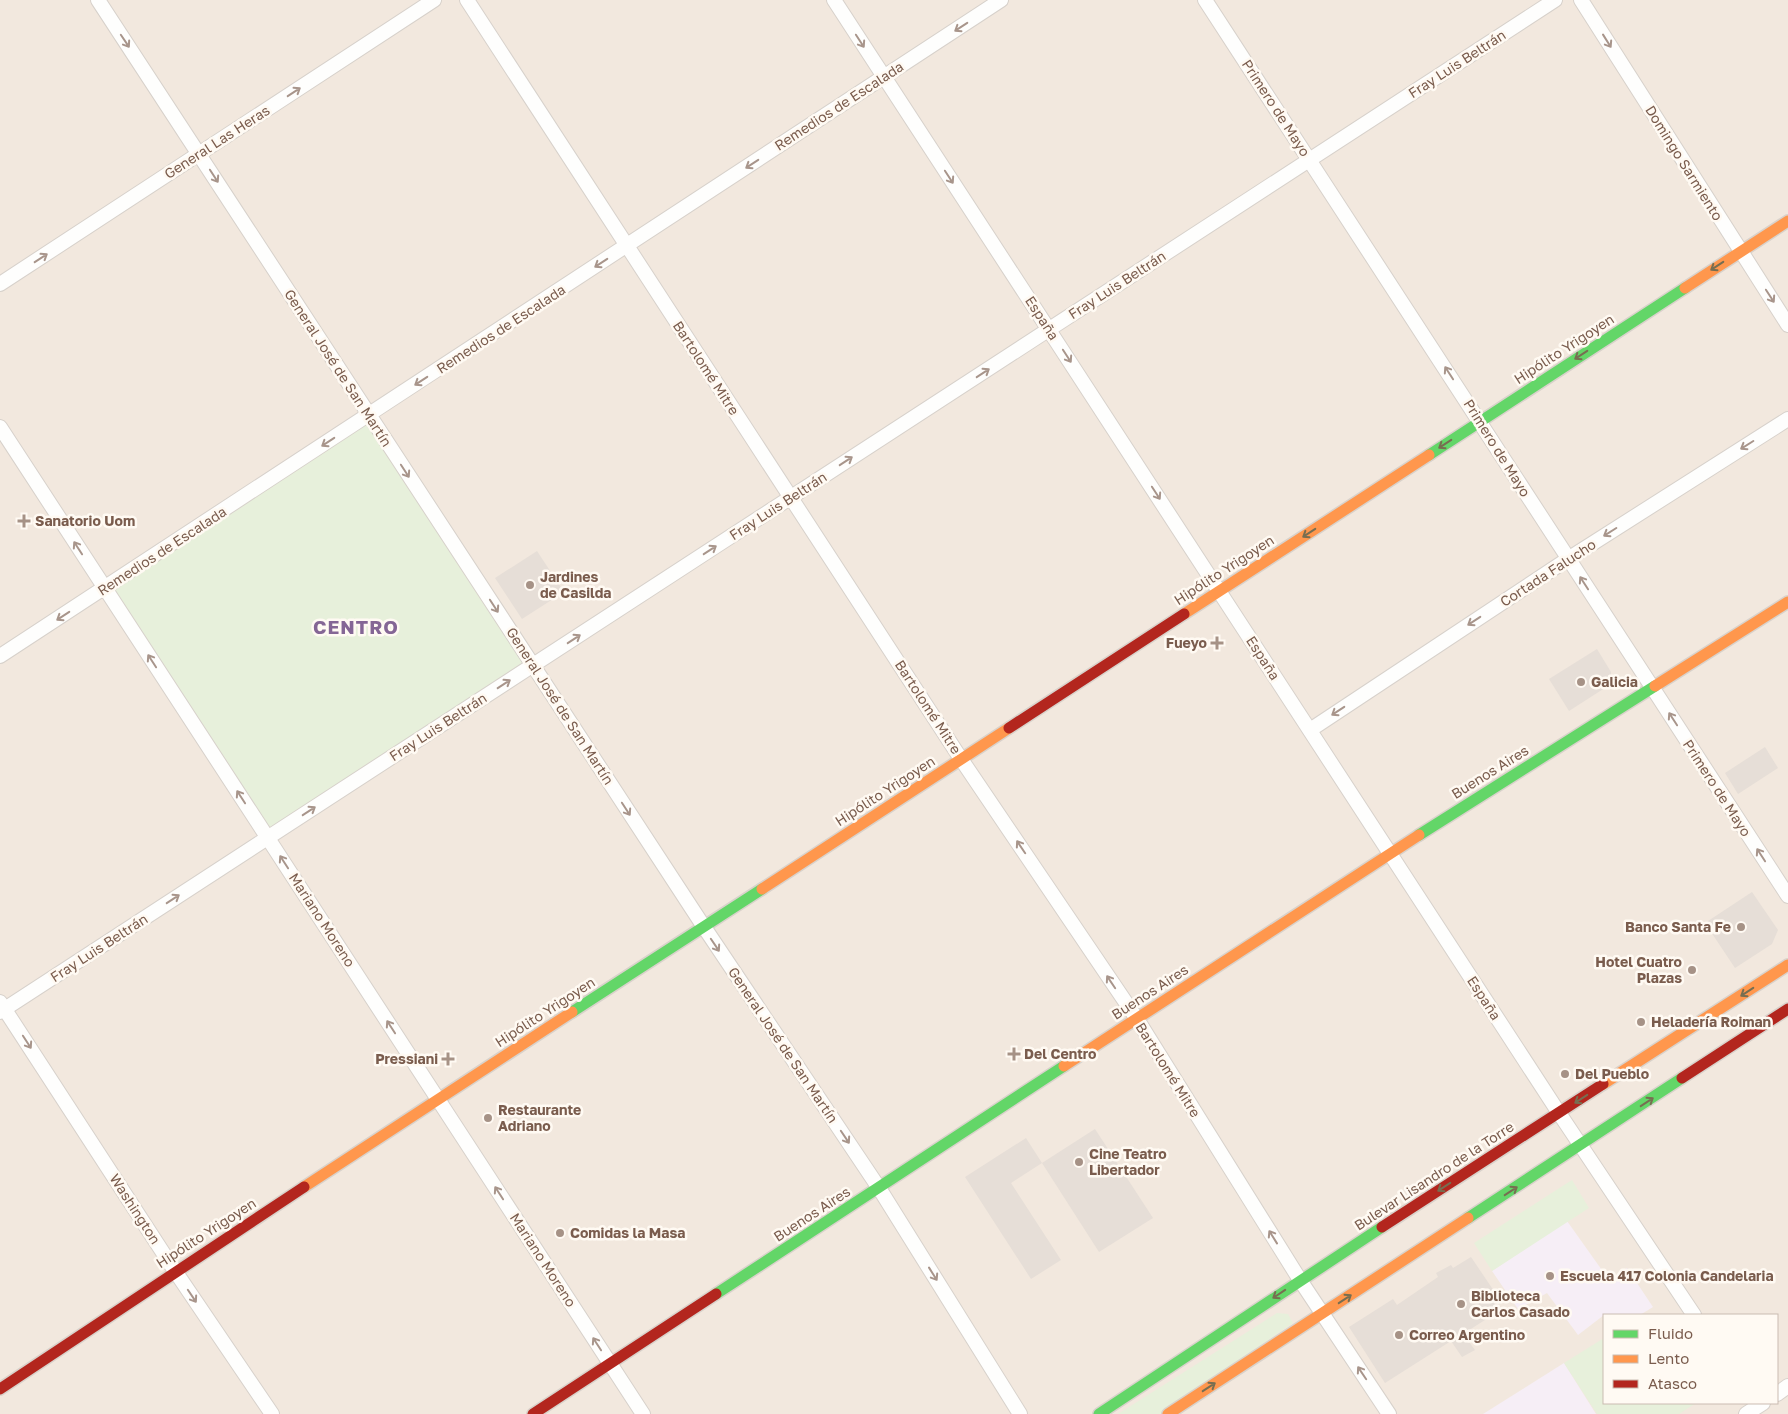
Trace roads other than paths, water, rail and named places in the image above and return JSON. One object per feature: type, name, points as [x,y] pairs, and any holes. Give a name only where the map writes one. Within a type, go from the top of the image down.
[{"type":"street","name":"General José de San Martín","points":[[98,0],[704,927],[879,1188],[1020,1414]]},
{"type":"street","name":"General Las Heras","points":[[0,284],[434,0]]},
{"type":"street","name":"Bartolomé Mitre","points":[[467,0],[961,759],[1137,1019],[1300,1280],[1389,1414]]},
{"type":"street","name":"España","points":[[834,0],[1559,1113],[1693,1314]]},
{"type":"street","name":"Remedios de Escalada","points":[[0,656],[1001,0]]},
{"type":"street","name":"Primero de Mayo","points":[[1205,0],[1481,421],[1568,559],[1788,896]]},
{"type":"street","name":"Fray Luis Beltrán","points":[[2,1007],[268,838],[1555,0]]},
{"type":"street","name":"Domingo Sarmiento","points":[[1581,0],[1788,325]]},
{"type":"street","name":"Hipólito Yrigoyen","points":[[0,1388],[175,1271],[1788,221]]},
{"type":"street","name":"Cortada Falucho","points":[[1310,730],[1568,559],[1788,419]]},
{"type":"street","name":"Mariano Moreno","points":[[0,428],[643,1414]]},
{"type":"street","name":"Buenos Aires","points":[[533,1414],[1390,853],[1788,602]]},
{"type":"street","name":"Bulevar Lisandro de la Torre","points":[[1099,1414],[1300,1280],[1788,966]]},
{"type":"street","name":"Washington","points":[[2,1007],[175,1271],[272,1414]]},
{"type":"street","points":[[1168,1414],[1788,1008]]},
{"type":"place","name":"Sanatorio Uom","points":[[24,521]]},
{"type":"place","name":"Jardines de Casilda","points":[[530,585]]},
{"type":"place","name":"Fueyo","points":[[1217,643]]},
{"type":"place","name":"Galicia","points":[[1581,682]]},
{"type":"place","name":"Banco Santa Fe","points":[[1741,927]]},
{"type":"place","name":"Hotel Cuatro Plazas","points":[[1692,970]]},
{"type":"place","name":"Heladería Roiman","points":[[1641,1022]]},
{"type":"place","name":"Del Centro","points":[[1014,1054]]},
{"type":"place","name":"Pressiani","points":[[448,1059]]},
{"type":"place","name":"Del Pueblo","points":[[1565,1074]]},
{"type":"place","name":"Restaurante Adriano","points":[[488,1118]]},
{"type":"place","name":"Cine Teatro Libertador","points":[[1079,1162]]},
{"type":"place","name":"Comidas la Masa","points":[[560,1233]]},
{"type":"place","name":"Escuela 417 Colonia Candelaria","points":[[1550,1276]]},
{"type":"place","name":"Biblioteca Carlos Casado","points":[[1461,1304]]},
{"type":"place","name":"Correo Argentino","points":[[1399,1335]]},
{"type":"district","name":"CENTRO","points":[[356,627]]}]
